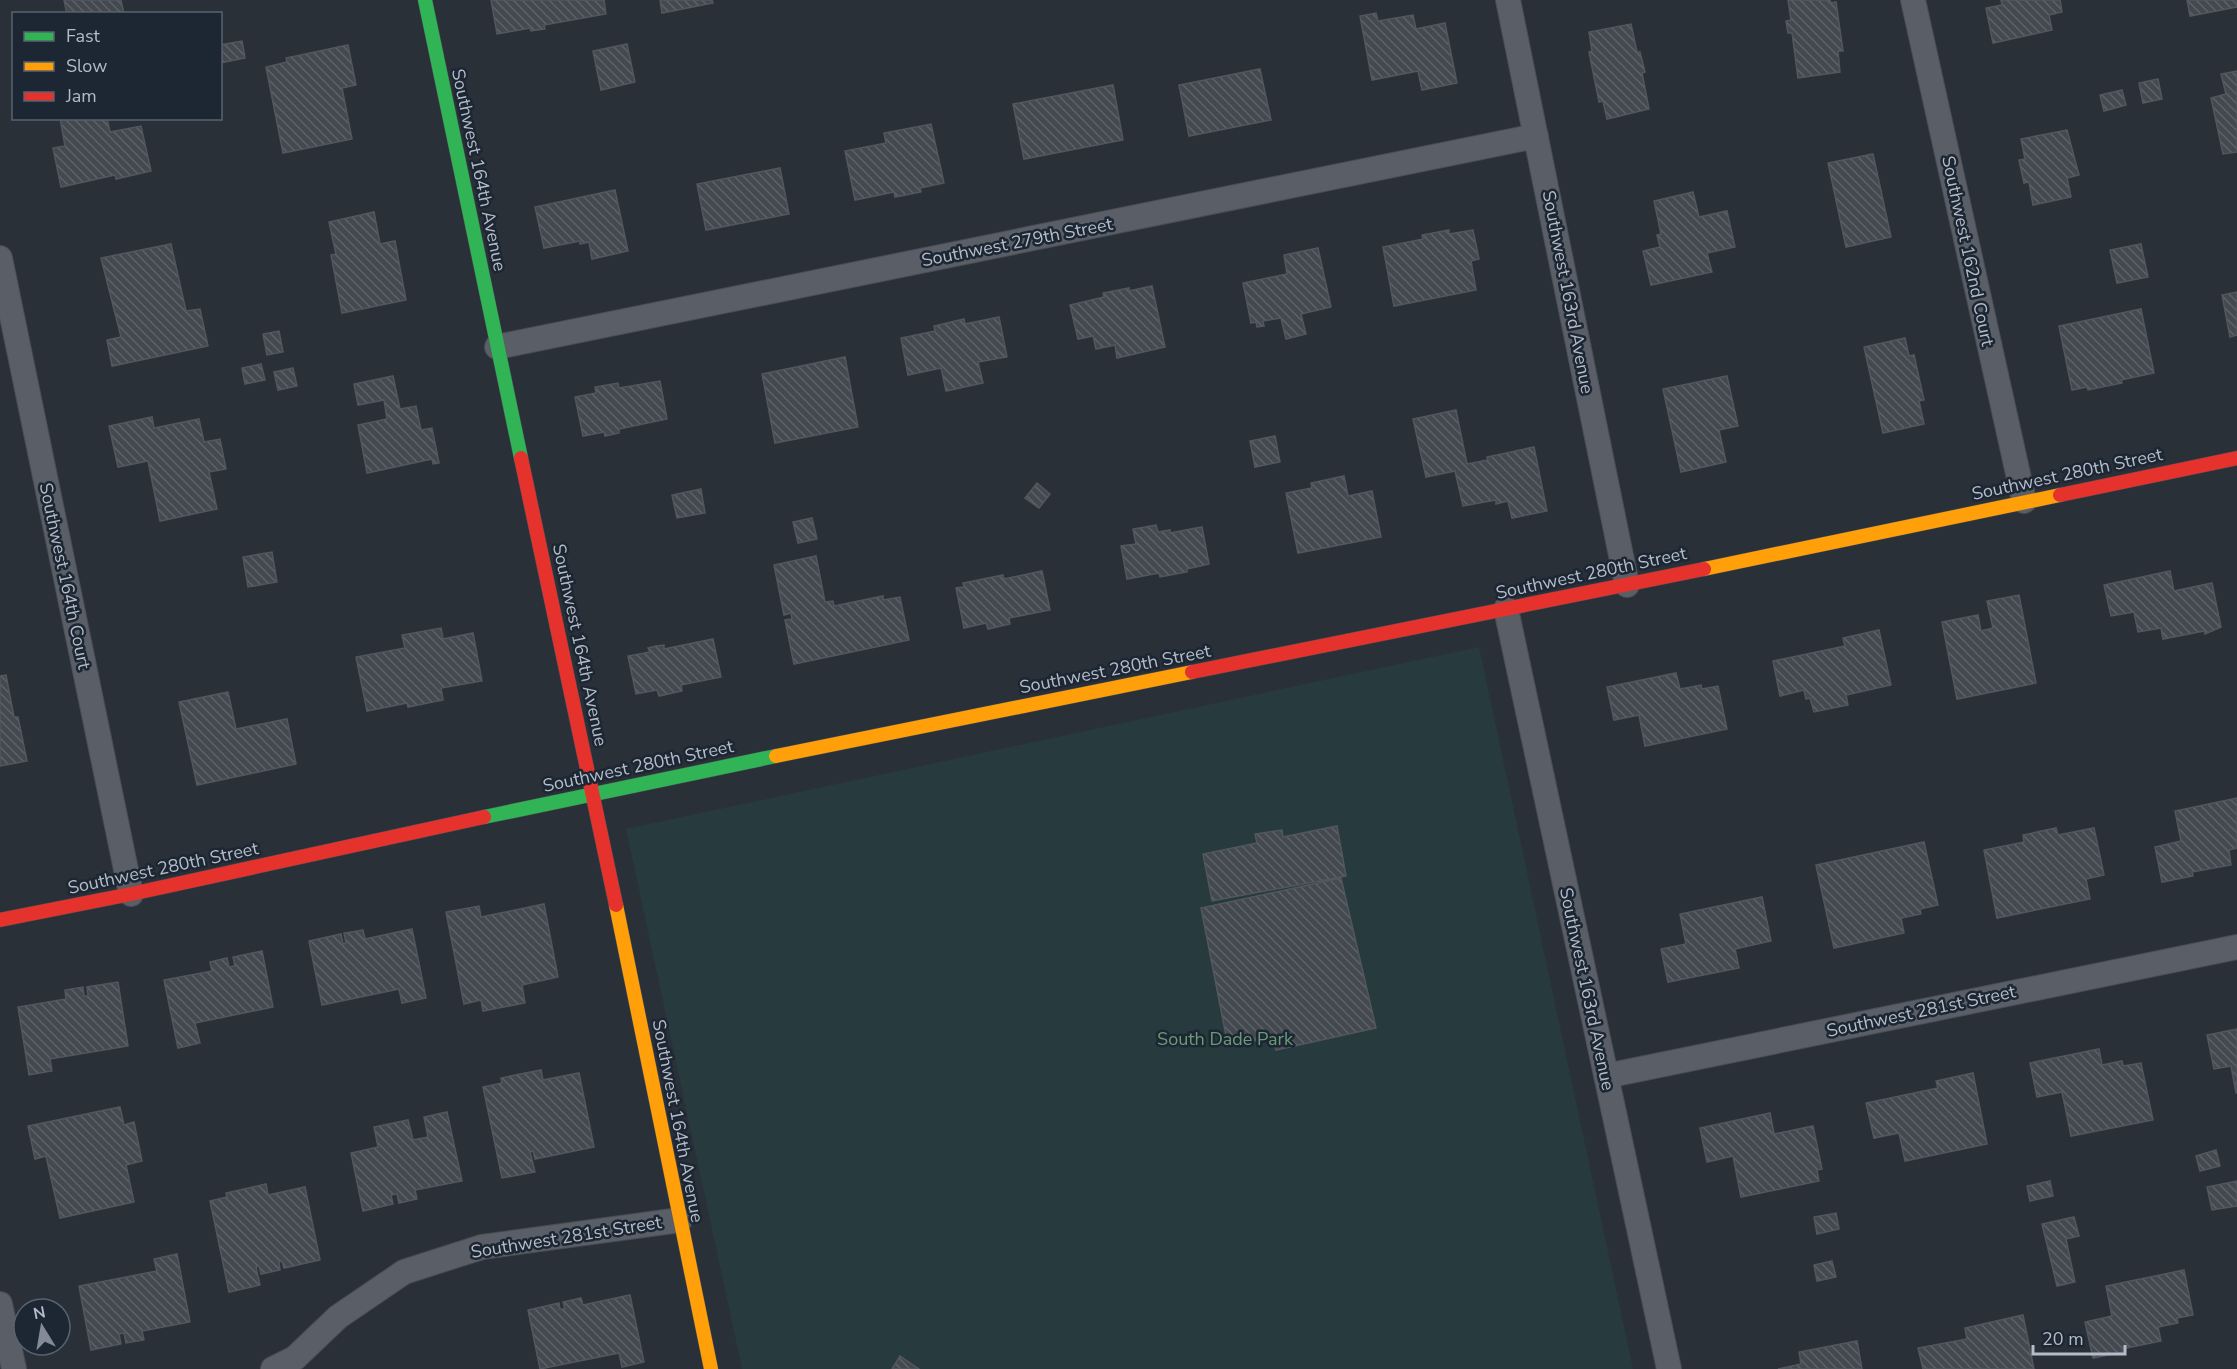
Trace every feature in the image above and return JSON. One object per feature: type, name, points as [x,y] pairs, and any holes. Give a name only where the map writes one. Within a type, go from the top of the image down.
[{"type":"street","name":"Southwest 164th Avenue","points":[[425,0],[593,793],[711,1369]]},
{"type":"street","name":"Southwest 163rd Avenue","points":[[1508,0],[1627,585]]},
{"type":"street","name":"Southwest 162nd Court","points":[[1913,0],[2024,501]]},
{"type":"street","name":"Southwest 279th Street","points":[[497,347],[1536,136]]},
{"type":"street","name":"Southwest 164th Court","points":[[0,258],[131,894]]},
{"type":"street","name":"Southwest 280th Street","points":[[0,920],[131,894],[593,793],[1627,585],[2237,458]]},
{"type":"street","name":"Southwest 163rd Avenue","points":[[1506,609],[1669,1369]]},
{"type":"street","name":"Southwest 281st Street","points":[[1606,1076],[2237,947]]},
{"type":"street","name":"Southwest 281st Street","points":[[273,1369],[295,1358],[338,1317],[404,1272],[482,1247],[680,1220]]},
{"type":"street","points":[[0,1304],[14,1369]]},
{"type":"green space","name":"South Dade Park","points":[[1479,647],[1633,1369],[742,1369],[626,829]]},
{"type":"building","points":[[64,0],[121,0],[124,12],[67,12]]},
{"type":"building","points":[[491,0],[604,0],[606,14],[544,25],[545,29],[531,31],[530,28],[497,34]]},
{"type":"building","points":[[660,0],[712,0],[713,3],[662,13]]},
{"type":"building","points":[[1788,0],[1836,2],[1843,51],[1838,51],[1840,72],[1798,78],[1792,33],[1788,33],[1786,21],[1791,20]]},
{"type":"building","points":[[2001,0],[2060,0],[2062,12],[2049,15],[2052,30],[1993,43],[1986,8],[2002,5]]},
{"type":"building","points":[[2187,0],[2237,0],[2237,7],[2190,16]]},
{"type":"building","points":[[1376,13],[1378,21],[1413,15],[1416,29],[1445,23],[1457,83],[1422,90],[1418,71],[1372,80],[1360,16]]},
{"type":"building","points":[[1631,24],[1637,52],[1640,52],[1645,72],[1642,73],[1649,109],[1607,119],[1603,101],[1599,102],[1589,52],[1592,51],[1589,32]]},
{"type":"building","points":[[242,41],[245,58],[222,63],[222,45]]},
{"type":"building","points":[[627,44],[635,82],[601,90],[593,51]]},
{"type":"building","points":[[348,45],[356,85],[342,88],[352,139],[283,153],[266,67],[287,62],[286,58]]},
{"type":"building","points":[[1260,69],[1271,120],[1189,136],[1179,85]]},
{"type":"building","points":[[2237,71],[2237,152],[2223,154],[2211,98],[2226,94],[2221,74]]},
{"type":"building","points":[[2158,79],[2162,99],[2143,103],[2139,83]]},
{"type":"building","points":[[1113,85],[1123,140],[1024,159],[1013,104]]},
{"type":"building","points":[[2122,90],[2126,105],[2104,111],[2100,95]]},
{"type":"building","points":[[60,120],[107,120],[110,132],[141,126],[151,171],[116,179],[115,175],[61,187],[53,148],[65,146]]},
{"type":"building","points":[[931,124],[944,183],[920,188],[921,192],[895,197],[894,192],[855,200],[845,151],[886,143],[884,133]]},
{"type":"building","points":[[2067,130],[2079,175],[2067,178],[2071,197],[2033,205],[2029,182],[2024,183],[2019,160],[2025,159],[2021,139]]},
{"type":"building","points":[[1873,154],[1891,237],[1846,247],[1828,163]]},
{"type":"building","points":[[780,168],[789,214],[706,230],[697,184]]},
{"type":"building","points":[[615,190],[628,251],[592,259],[589,242],[580,244],[580,241],[544,248],[535,207]]},
{"type":"building","points":[[1693,192],[1699,217],[1727,211],[1735,247],[1707,253],[1712,272],[1651,285],[1643,251],[1660,247],[1657,235],[1661,234],[1654,201]]},
{"type":"building","points":[[374,212],[380,244],[395,241],[406,300],[342,313],[331,255],[336,254],[329,222]]},
{"type":"building","points":[[1449,230],[1449,234],[1473,230],[1479,259],[1471,261],[1476,290],[1394,306],[1383,247],[1423,239],[1422,235]]},
{"type":"building","points":[[171,244],[186,311],[200,309],[208,346],[112,366],[107,340],[121,337],[101,258]]},
{"type":"building","points":[[2141,244],[2148,277],[2117,283],[2110,250]]},
{"type":"building","points":[[1318,248],[1331,307],[1301,314],[1306,334],[1286,339],[1281,318],[1263,321],[1264,326],[1257,327],[1256,322],[1251,323],[1243,283],[1287,274],[1284,255]]},
{"type":"building","points":[[1152,286],[1165,347],[1117,358],[1115,345],[1096,349],[1093,336],[1078,339],[1070,305],[1104,297],[1103,293]]},
{"type":"building","points":[[2237,292],[2237,335],[2230,337],[2222,295]]},
{"type":"building","points":[[2141,309],[2154,373],[2121,380],[2122,383],[2088,390],[2087,387],[2072,390],[2059,326]]},
{"type":"building","points":[[999,317],[1007,357],[978,362],[983,383],[946,391],[941,368],[908,375],[901,338],[935,331],[934,326],[964,319],[965,324]]},
{"type":"building","points":[[279,331],[283,352],[267,355],[263,334]]},
{"type":"building","points":[[1905,338],[1909,356],[1914,355],[1924,400],[1919,401],[1924,424],[1883,433],[1864,347]]},
{"type":"building","points":[[845,357],[858,427],[775,443],[762,374]]},
{"type":"building","points":[[261,364],[265,380],[245,384],[242,368]]},
{"type":"building","points":[[293,368],[297,386],[278,390],[274,372]]},
{"type":"building","points":[[393,376],[400,409],[416,406],[421,430],[432,428],[439,463],[433,464],[432,459],[367,473],[358,425],[387,419],[384,400],[358,405],[354,384]]},
{"type":"building","points":[[1727,376],[1738,426],[1719,430],[1726,462],[1681,472],[1663,389]]},
{"type":"building","points":[[660,381],[667,419],[619,429],[619,433],[605,436],[604,432],[583,436],[575,397],[596,393],[595,387],[618,383],[619,388]]},
{"type":"building","points":[[1456,410],[1467,464],[1488,460],[1487,457],[1534,447],[1547,511],[1512,518],[1508,501],[1496,504],[1496,500],[1463,506],[1455,471],[1426,477],[1413,419]]},
{"type":"building","points":[[152,417],[154,428],[199,419],[204,442],[220,439],[226,469],[209,472],[217,509],[160,521],[148,461],[118,467],[109,426]]},
{"type":"building","points":[[1275,436],[1280,462],[1255,467],[1250,441]]},
{"type":"building","points":[[1344,476],[1348,496],[1372,491],[1381,537],[1298,553],[1286,493],[1312,488],[1311,483]]},
{"type":"building","points":[[1037,483],[1050,494],[1039,508],[1025,498]]},
{"type":"building","points":[[701,489],[705,513],[677,518],[672,495]]},
{"type":"building","points":[[812,518],[817,539],[798,543],[793,522]]},
{"type":"building","points":[[1156,525],[1158,532],[1170,530],[1170,533],[1202,527],[1209,564],[1187,569],[1187,572],[1160,577],[1159,573],[1127,579],[1121,546],[1136,544],[1133,529]]},
{"type":"building","points":[[272,552],[277,582],[248,587],[243,557]]},
{"type":"building","points":[[816,556],[825,602],[833,601],[834,606],[883,596],[883,600],[900,597],[909,640],[794,664],[785,620],[792,619],[791,613],[784,615],[774,565]]},
{"type":"building","points":[[1042,571],[1050,610],[1009,618],[1010,624],[988,629],[986,623],[964,628],[956,588],[964,587],[963,583],[1003,575],[1004,579]]},
{"type":"building","points":[[2170,571],[2174,591],[2212,583],[2221,627],[2205,634],[2204,631],[2163,639],[2161,628],[2138,632],[2134,612],[2111,616],[2104,585]]},
{"type":"building","points":[[2019,595],[2036,683],[1957,699],[1942,622],[1978,615],[1981,631],[1993,628],[1987,601]]},
{"type":"building","points":[[441,628],[443,639],[473,633],[482,681],[441,688],[443,700],[408,707],[407,703],[367,711],[356,657],[405,648],[402,635]]},
{"type":"building","points":[[1879,630],[1891,685],[1846,695],[1848,705],[1814,712],[1810,698],[1806,699],[1804,690],[1780,696],[1773,661],[1845,646],[1843,638]]},
{"type":"building","points":[[713,639],[721,677],[681,685],[682,691],[659,696],[657,690],[636,694],[628,656],[650,652],[648,648],[656,646],[664,645],[664,649]]},
{"type":"building","points":[[1676,673],[1680,689],[1701,685],[1702,689],[1718,686],[1727,729],[1645,746],[1639,715],[1614,720],[1607,687]]},
{"type":"building","points":[[6,675],[14,717],[18,717],[27,761],[0,766],[0,676]]},
{"type":"building","points":[[228,692],[236,729],[287,719],[296,764],[197,785],[179,702]]},
{"type":"building","points":[[2237,798],[2237,848],[2229,850],[2231,865],[2192,872],[2193,876],[2162,882],[2155,847],[2181,841],[2175,811]]},
{"type":"building","points":[[1337,826],[1346,876],[1212,901],[1203,854],[1257,843],[1255,834],[1282,830],[1283,837]]},
{"type":"building","points":[[2056,828],[2058,835],[2094,828],[2104,875],[2086,879],[2090,899],[1997,918],[1984,850],[2024,842],[2023,835]]},
{"type":"building","points":[[1924,842],[1938,905],[1920,909],[1921,914],[1901,918],[1904,933],[1834,948],[1816,865]]},
{"type":"building","points":[[1341,878],[1376,1028],[1276,1050],[1273,1037],[1228,1046],[1201,908]]},
{"type":"building","points":[[1762,897],[1771,941],[1735,949],[1739,968],[1668,982],[1661,949],[1686,944],[1680,914]]},
{"type":"building","points":[[544,904],[558,977],[522,985],[525,1003],[483,1011],[481,1000],[464,1004],[446,912],[479,906],[481,917]]},
{"type":"building","points":[[412,929],[426,998],[402,1003],[399,989],[322,1005],[309,941],[341,934],[343,944],[346,943],[344,933],[363,930],[365,939]]},
{"type":"building","points":[[262,951],[273,1007],[195,1023],[200,1043],[178,1048],[164,980],[212,971],[210,962],[227,958],[229,967],[235,966],[233,957]]},
{"type":"building","points":[[118,982],[128,1046],[50,1059],[52,1071],[29,1075],[18,1007],[66,999],[65,990],[83,987],[84,996],[88,996],[87,987]]},
{"type":"building","points":[[2237,1029],[2236,1093],[2231,1066],[2214,1069],[2207,1035]]},
{"type":"building","points":[[2099,1049],[2102,1065],[2122,1061],[2123,1066],[2141,1063],[2153,1120],[2071,1136],[2062,1092],[2037,1097],[2030,1063]]},
{"type":"building","points":[[541,1070],[543,1080],[579,1073],[594,1147],[535,1159],[533,1151],[530,1152],[535,1172],[502,1178],[483,1087],[502,1083],[501,1078]]},
{"type":"building","points":[[1973,1073],[1987,1144],[1905,1161],[1899,1133],[1874,1138],[1866,1103],[1938,1088],[1936,1081]]},
{"type":"building","points":[[120,1107],[124,1125],[134,1122],[142,1161],[126,1165],[134,1202],[60,1218],[46,1156],[35,1159],[28,1126]]},
{"type":"building","points":[[447,1112],[462,1181],[415,1190],[417,1199],[399,1203],[397,1194],[391,1195],[393,1204],[363,1211],[351,1153],[378,1147],[374,1127],[408,1120],[413,1140],[428,1137],[424,1117]]},
{"type":"building","points":[[1770,1113],[1774,1134],[1813,1126],[1822,1169],[1817,1170],[1819,1181],[1741,1197],[1733,1156],[1707,1162],[1700,1128]]},
{"type":"building","points":[[2216,1150],[2220,1166],[2200,1171],[2196,1156]]},
{"type":"building","points":[[2050,1181],[2053,1196],[2030,1201],[2027,1186]]},
{"type":"building","points":[[2237,1181],[2237,1206],[2212,1210],[2207,1187]]},
{"type":"building","points":[[266,1184],[268,1195],[305,1187],[320,1260],[284,1268],[282,1261],[279,1262],[280,1270],[261,1274],[259,1266],[256,1267],[260,1285],[229,1292],[210,1201],[227,1197],[226,1193]]},
{"type":"building","points":[[1836,1213],[1839,1229],[1817,1234],[1814,1217]]},
{"type":"building","points":[[2074,1217],[2079,1236],[2066,1239],[2075,1282],[2057,1286],[2042,1224]]},
{"type":"building","points":[[177,1254],[190,1322],[142,1331],[144,1340],[126,1343],[124,1333],[119,1334],[121,1344],[91,1350],[79,1286],[157,1271],[154,1259]]},
{"type":"building","points":[[1832,1261],[1836,1277],[1817,1281],[1814,1265]]},
{"type":"building","points":[[2184,1270],[2193,1315],[2177,1318],[2178,1323],[2158,1327],[2161,1341],[2093,1358],[2085,1322],[2112,1316],[2106,1286]]},
{"type":"building","points":[[630,1295],[644,1362],[622,1367],[619,1353],[540,1369],[528,1310],[559,1303],[560,1309],[565,1309],[563,1302],[581,1298],[583,1305]]},
{"type":"building","points":[[2023,1315],[2034,1369],[1923,1369],[1918,1348],[1967,1339],[1965,1328]]},
{"type":"building","points":[[1857,1341],[1862,1369],[1778,1369],[1801,1364],[1799,1352]]},
{"type":"building","points":[[900,1356],[919,1369],[892,1369]]},
{"type":"traffic: fast","points":[[425,0],[521,458]]},
{"type":"traffic: fast","points":[[484,817],[776,756]]},
{"type":"traffic: slow","points":[[1704,569],[2060,495]]},
{"type":"traffic: slow","points":[[776,756],[1192,672]]},
{"type":"traffic: slow","points":[[616,905],[711,1369]]},
{"type":"traffic: jam","points":[[521,458],[616,905]]},
{"type":"traffic: jam","points":[[2060,495],[2237,458]]},
{"type":"traffic: jam","points":[[1192,672],[1704,569]]},
{"type":"traffic: jam","points":[[0,920],[131,894],[484,817]]}]
